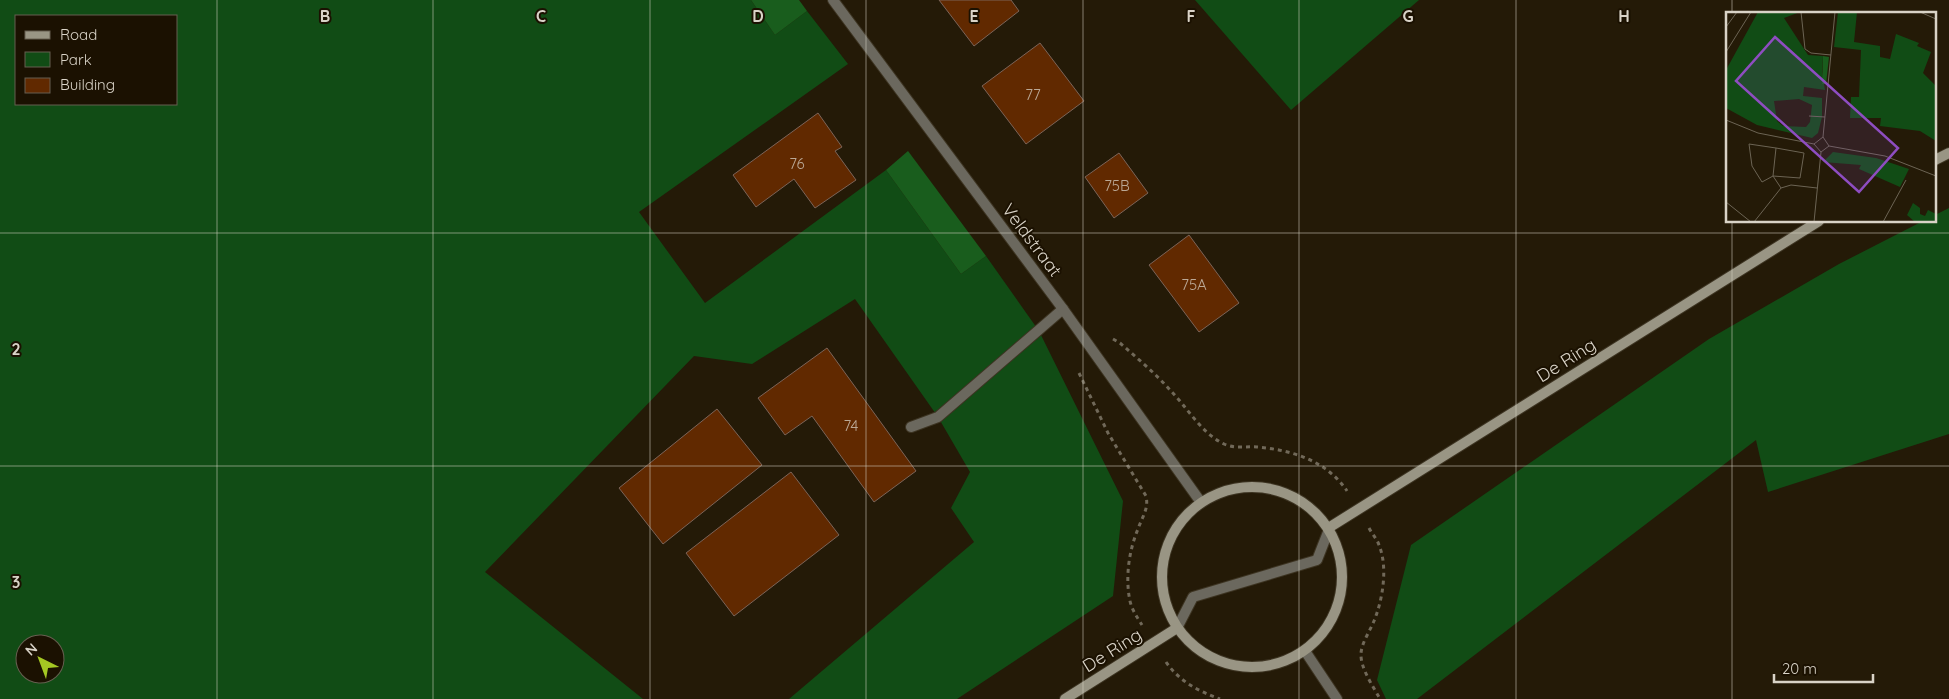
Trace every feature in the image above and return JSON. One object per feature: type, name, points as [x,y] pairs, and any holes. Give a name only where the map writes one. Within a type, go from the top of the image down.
[{"type":"main road","points":[[1936,160],[1949,153]]},
{"type":"main road","name":"De Ring","points":[[1330,527],[1817,222]]},
{"type":"main road","points":[[1251,486],[1279,490],[1305,503],[1330,527],[1338,547],[1343,576],[1339,604],[1326,629],[1305,651],[1281,663],[1253,668],[1225,664],[1199,651],[1177,628],[1166,606],[1161,578],[1165,550],[1178,524],[1200,502],[1223,490],[1251,486]]},
{"type":"main road","name":"De Ring","points":[[1065,699],[1177,628]]},
{"type":"street","name":"Veldstraat","points":[[834,0],[1063,309],[1200,502]]},
{"type":"street","points":[[911,427],[938,417],[1063,309]]},
{"type":"street","points":[[1177,628],[1193,597],[1317,560],[1330,527]]},
{"type":"street","points":[[1305,651],[1337,699]]},
{"type":"path","points":[[1112,338],[1120,343],[1170,389],[1216,440],[1233,447],[1277,450],[1316,462],[1340,481],[1379,545],[1382,556],[1383,587],[1380,604],[1361,653],[1365,670],[1380,699]]},
{"type":"path","points":[[1075,366],[1108,433],[1146,496],[1148,503],[1146,512],[1138,527],[1130,556],[1128,589],[1134,613],[1172,670],[1187,683],[1205,694],[1220,699]]},
{"type":"green space","points":[[0,0],[751,0],[775,35],[807,11],[848,64],[639,212],[705,303],[886,170],[961,274],[986,256],[1039,331],[1123,501],[1113,596],[957,699],[789,699],[974,542],[951,508],[970,472],[938,417],[855,299],[752,364],[694,356],[485,572],[643,699],[0,699]]},
{"type":"green space","points":[[751,0],[799,0],[807,11],[775,35]]},
{"type":"green space","points":[[1195,0],[1419,0],[1291,110]]},
{"type":"green space","points":[[908,151],[986,256],[961,274],[886,170]]},
{"type":"green space","points":[[1949,208],[1949,434],[1768,492],[1756,440],[1417,699],[1386,699],[1377,680],[1411,545],[1709,339],[1839,264],[1921,222],[1936,222],[1936,214]]},
{"type":"building","points":[[939,0],[1011,0],[1019,11],[974,46]]},
{"type":"building","points":[[1040,43],[1084,101],[1026,144],[982,86]]},
{"type":"building","points":[[818,113],[842,147],[835,151],[856,180],[815,208],[794,179],[756,207],[733,175]]},
{"type":"building","points":[[1119,153],[1148,193],[1114,218],[1085,177]]},
{"type":"building","points":[[1189,235],[1239,303],[1199,332],[1149,265]]},
{"type":"building","points":[[827,348],[916,471],[874,502],[812,416],[785,435],[758,398]]},
{"type":"building","points":[[717,409],[762,465],[663,544],[619,488]]},
{"type":"building","points":[[791,472],[839,535],[734,616],[686,553]]}]
